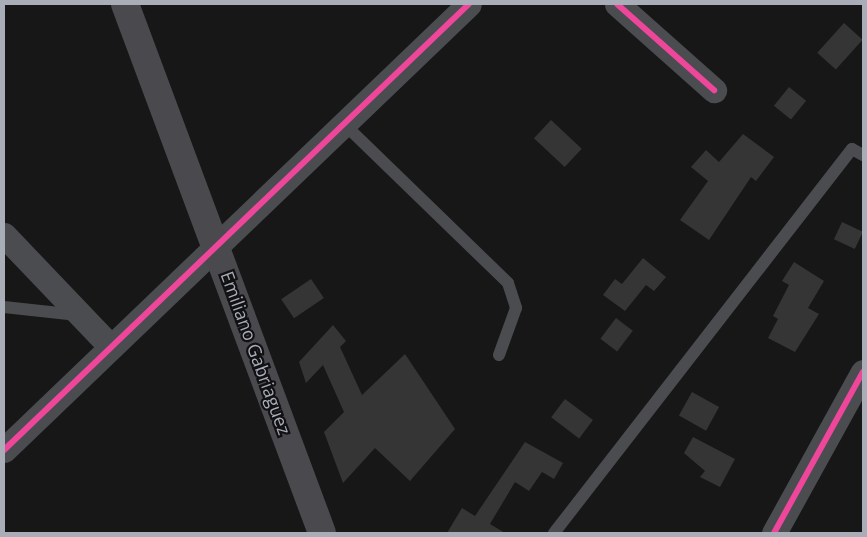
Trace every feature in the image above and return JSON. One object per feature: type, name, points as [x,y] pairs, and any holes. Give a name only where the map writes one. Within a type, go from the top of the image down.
[{"type":"main road","name":"Emiliano Gabriaguez","points":[[125,4],[322,533]]},
{"type":"street","points":[[4,450],[215,244],[469,4]]},
{"type":"street","points":[[617,4],[714,90]]},
{"type":"street","points":[[4,235],[110,346]]},
{"type":"street","points":[[774,533],[863,372]]},
{"type":"lane","points":[[343,123],[508,283],[516,308],[499,354]]},
{"type":"lane","points":[[554,533],[852,149],[863,155]]},
{"type":"lane","points":[[4,307],[81,316]]},
{"type":"building","points":[[844,23],[863,40],[836,69],[817,53]]},
{"type":"building","points":[[789,87],[806,101],[791,119],[774,106]]},
{"type":"building","points":[[551,120],[582,149],[565,167],[534,138]]},
{"type":"building","points":[[743,134],[774,157],[756,181],[751,177],[709,240],[680,220],[708,181],[691,167],[706,150],[719,162]]},
{"type":"building","points":[[842,222],[863,232],[855,249],[834,239]]},
{"type":"building","points":[[643,258],[666,277],[654,291],[646,285],[625,311],[603,295],[615,279],[622,284]]},
{"type":"building","points":[[794,262],[824,281],[808,308],[819,314],[795,352],[768,338],[778,319],[773,316],[789,285],[782,281]]},
{"type":"building","points":[[311,279],[324,298],[294,318],[281,299]]},
{"type":"building","points":[[616,318],[633,331],[617,351],[600,339]]},
{"type":"building","points":[[333,325],[346,341],[340,347],[362,395],[405,354],[455,429],[410,481],[375,448],[343,483],[324,432],[344,412],[323,365],[306,383],[299,362]]},
{"type":"building","points":[[692,392],[719,407],[706,431],[679,416]]},
{"type":"building","points":[[565,399],[593,420],[579,438],[551,417]]},
{"type":"building","points":[[693,437],[735,459],[720,487],[700,477],[705,471],[684,453]]},
{"type":"building","points":[[525,442],[563,463],[554,479],[542,472],[529,491],[515,482],[490,524],[505,533],[447,533],[462,508],[475,516]]},
{"type":"cycle path","points":[[4,450],[469,4]]},
{"type":"cycle path","points":[[617,4],[714,90]]},
{"type":"cycle path","points":[[774,533],[863,372]]}]
